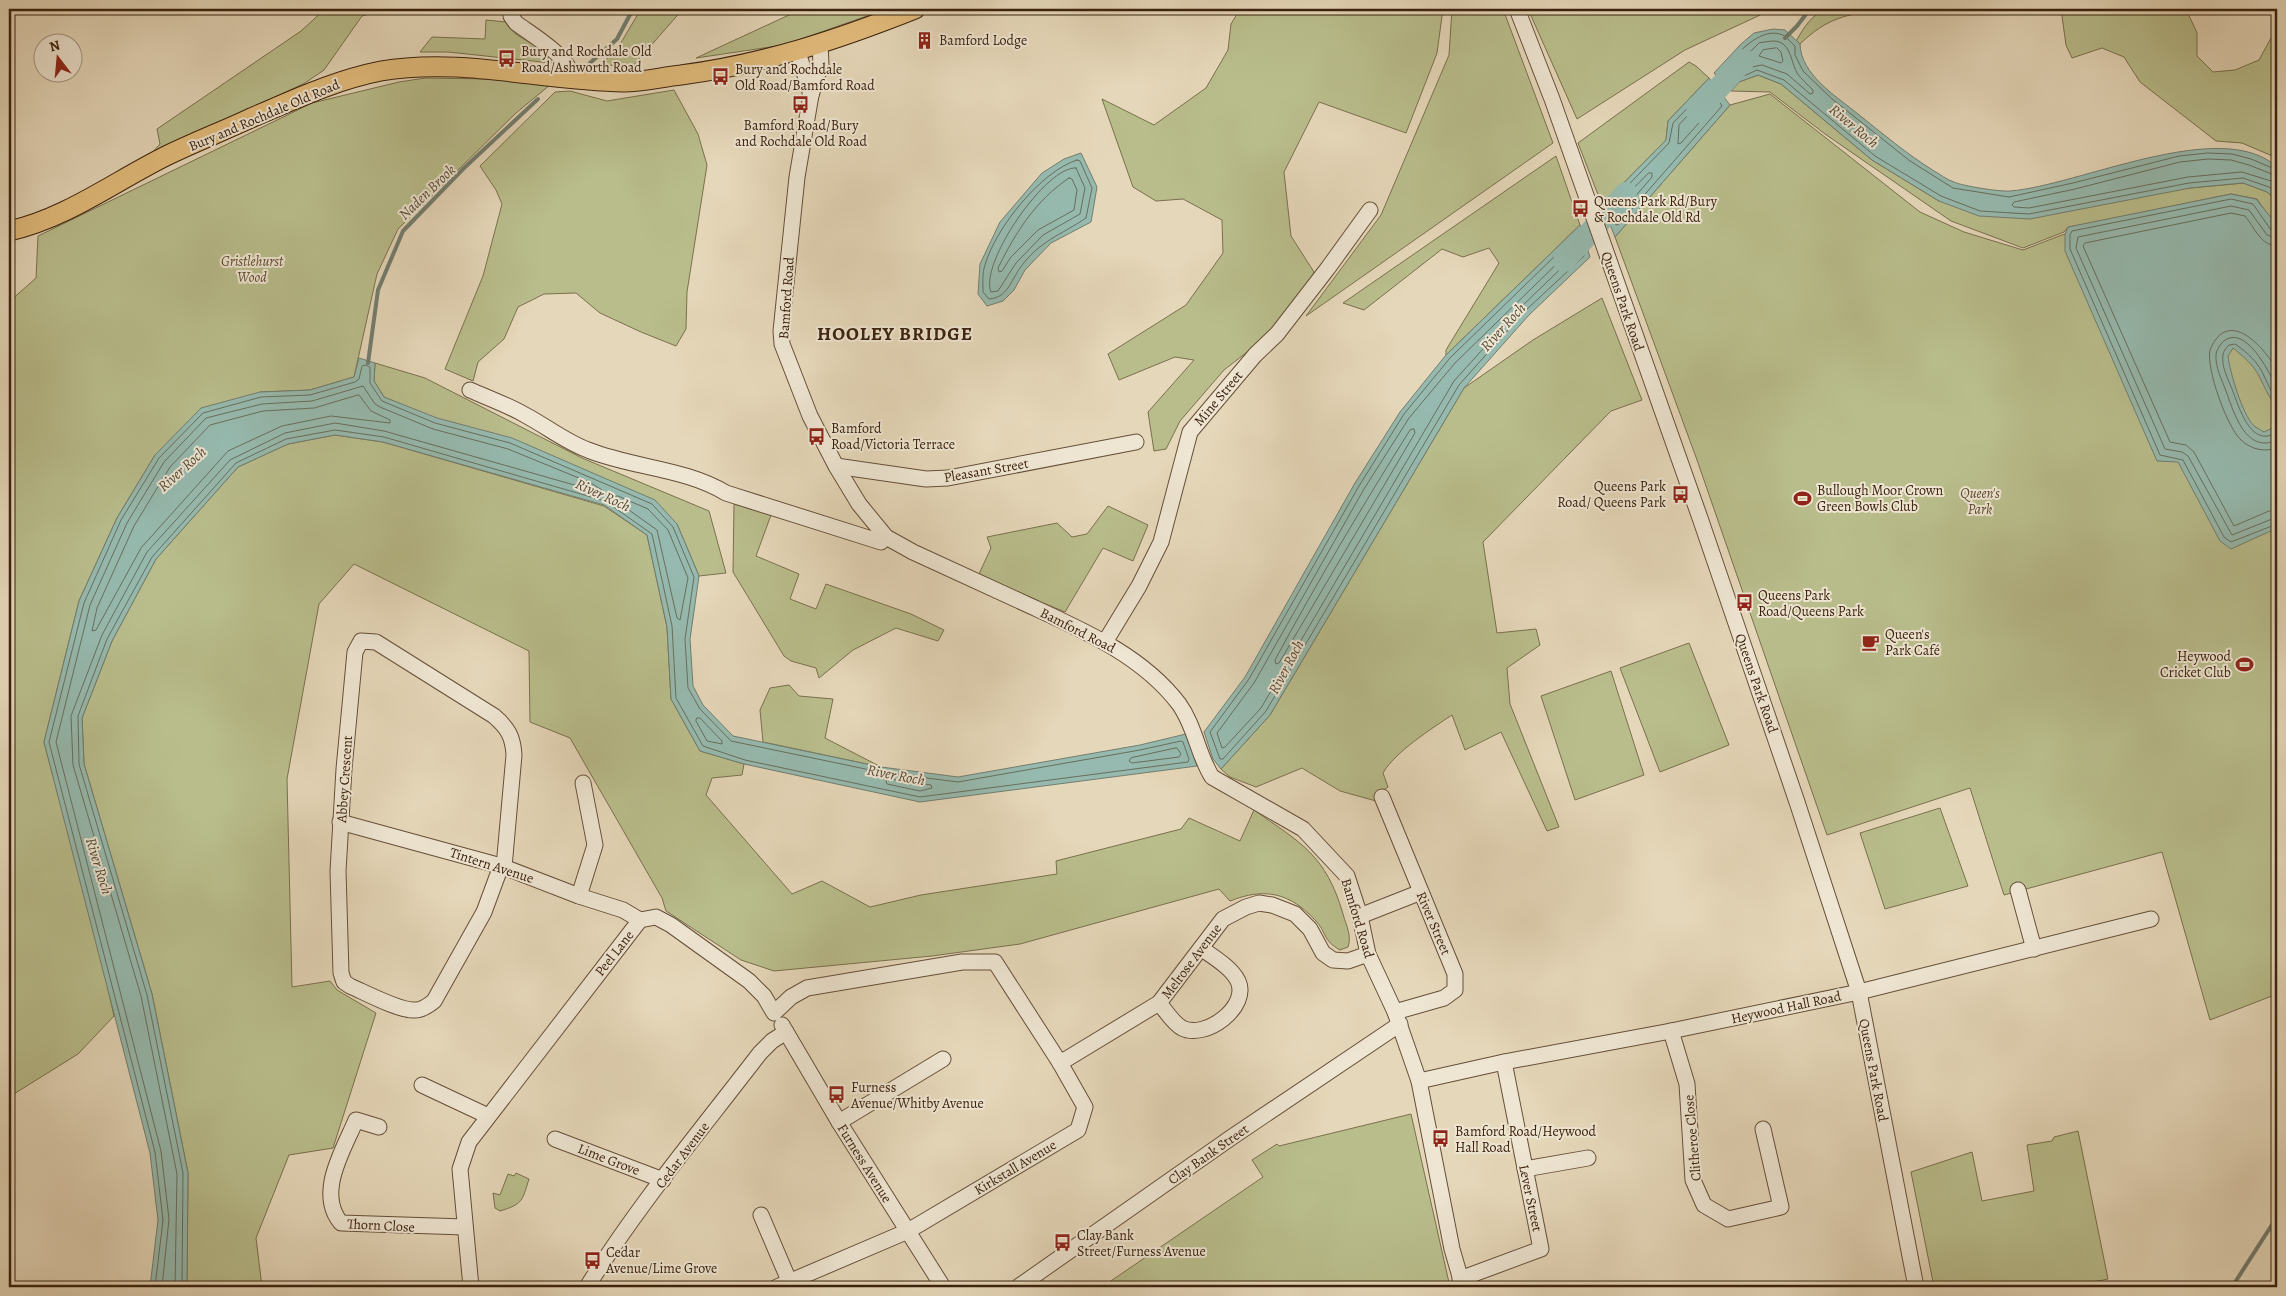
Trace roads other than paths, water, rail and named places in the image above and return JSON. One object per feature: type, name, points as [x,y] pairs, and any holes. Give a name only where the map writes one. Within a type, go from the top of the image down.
[{"type":"main road","name":"Bury and Rochdale Old Road","points":[[9,232],[81,204],[168,155],[322,87],[381,71],[437,66],[572,79],[628,82],[711,71],[798,52],[915,9]]},
{"type":"street","points":[[510,9],[511,16],[516,23],[564,61],[572,72],[572,79]]},
{"type":"street","name":"Queens Park Road","points":[[1517,9],[1552,99],[1725,590],[1859,992],[1916,1287]]},
{"type":"street","name":"Bamford Road","points":[[820,44],[821,65],[811,95],[797,177],[781,330],[787,361],[810,416],[836,466],[859,504],[886,537],[913,552],[1105,642],[1157,680],[1180,705],[1191,725],[1207,769],[1218,780],[1303,829],[1347,876],[1360,916],[1368,954],[1398,1018],[1419,1081],[1452,1249],[1462,1283]]},
{"type":"street","name":"Bamford Road","points":[[798,52],[811,95]]},
{"type":"street","name":"Mine Street","points":[[1105,642],[1139,586],[1161,542],[1190,432],[1255,355],[1277,334],[1370,210]]},
{"type":"street","points":[[470,390],[524,414],[586,449],[613,459],[686,476],[711,484],[726,493],[881,542],[886,537]]},
{"type":"street","name":"Pleasant Street","points":[[836,466],[926,479],[948,478],[1136,442]]},
{"type":"street","name":"Abbey Crescent","points":[[361,641],[376,642],[494,716],[509,732],[514,755],[502,866],[484,912],[434,1001],[423,1009],[414,1011],[344,982],[341,973],[338,871],[340,822],[355,652],[361,641]]},
{"type":"street","points":[[579,896],[595,845],[583,783]]},
{"type":"street","name":"River Street","points":[[1382,797],[1456,974],[1455,990],[1444,998],[1398,1018]]},
{"type":"street","name":"Tintern Avenue","points":[[340,822],[502,866],[579,896],[623,910],[640,920]]},
{"type":"street","points":[[2018,890],[2034,949]]},
{"type":"street","points":[[1360,916],[1421,892]]},
{"type":"street","name":"Melrose Avenue","points":[[1060,1062],[1159,1003],[1223,919],[1246,907],[1259,903],[1285,908],[1296,914],[1310,929],[1323,953],[1333,960],[1348,961],[1368,954]]},
{"type":"street","name":"Peel Lane","points":[[471,1287],[460,1169],[469,1142],[640,920],[656,917],[671,925],[749,981],[764,996],[774,1012]]},
{"type":"street","name":"Heywood Hall Road","points":[[1419,1081],[1504,1062],[1671,1031],[1859,992],[2151,919]]},
{"type":"street","points":[[1159,1003],[1174,1022],[1192,1031],[1211,1026],[1233,1010],[1239,1002],[1241,992],[1234,975],[1201,948]]},
{"type":"street","name":"Kirkstall Avenue","points":[[774,1012],[791,997],[807,988],[962,962],[996,962],[1060,1062],[1085,1107],[1078,1130],[908,1231],[784,1285]]},
{"type":"street","name":"Furness Avenue","points":[[774,1012],[839,1122],[944,1287]]},
{"type":"street","name":"Clay Bank Street","points":[[1018,1287],[1398,1018]]},
{"type":"street","name":"Clitheroe Close","points":[[1671,1031],[1687,1084],[1693,1180],[1704,1206],[1728,1219],[1781,1207],[1763,1129]]},
{"type":"street","name":"Cedar Avenue","points":[[588,1287],[604,1260],[760,1053],[772,1041],[786,1032]]},
{"type":"street","points":[[839,1122],[943,1059]]},
{"type":"street","name":"Lever Street","points":[[1462,1283],[1542,1249],[1504,1062]]},
{"type":"street","points":[[422,1085],[488,1116]]},
{"type":"street","name":"Thorn Close","points":[[379,1127],[356,1120],[331,1182],[334,1215],[341,1223],[465,1227]]},
{"type":"street","name":"Lime Grove","points":[[555,1139],[663,1180]]},
{"type":"street","points":[[1525,1169],[1588,1158]]},
{"type":"street","points":[[762,1215],[784,1285]]},
{"type":"water","points":[[1773,29],[1785,30],[1800,44],[1806,65],[1830,92],[1914,158],[1958,184],[1990,190],[2010,191],[2039,186],[2148,158],[2186,151],[2221,149],[2252,153],[2277,167],[2277,200],[2267,192],[2243,183],[2190,188],[2030,219],[1979,216],[1939,201],[1872,160],[1781,84],[1758,75],[1739,82],[1731,91],[1714,73],[1754,33]]},
{"type":"water","points":[[1709,78],[1730,105],[1615,237],[1602,205],[1666,140],[1668,121]]},
{"type":"water","points":[[1081,153],[1097,187],[1091,222],[1051,243],[1025,270],[1014,290],[1003,301],[987,306],[978,294],[980,264],[1000,222],[1042,173],[1064,159]]},
{"type":"water","points":[[2231,194],[2256,199],[2273,220],[2277,233],[2277,406],[2269,396],[2255,369],[2233,348],[2228,356],[2237,392],[2245,412],[2254,426],[2264,432],[2277,426],[2277,528],[2231,549],[2220,541],[2178,462],[2157,461],[2065,251],[2065,234],[2068,227]]},
{"type":"water","points":[[1580,225],[1590,257],[1529,315],[1464,388],[1270,715],[1221,769],[1213,759],[1204,732],[1245,677],[1355,483],[1400,412],[1446,355]]},
{"type":"water","points":[[359,358],[375,363],[374,381],[384,397],[437,418],[512,438],[655,500],[677,524],[699,576],[690,639],[693,686],[703,705],[733,736],[881,767],[958,777],[1140,745],[1186,734],[1197,766],[920,802],[744,764],[700,751],[671,699],[667,627],[647,535],[604,505],[383,442],[335,435],[288,444],[238,467],[156,559],[112,641],[82,718],[84,764],[152,994],[188,1173],[187,1287],[150,1287],[158,1220],[150,1153],[44,742],[79,601],[117,518],[155,455],[201,408],[260,392],[310,390],[354,377]]},
{"type":"waterway","name":"Naden Brook","points":[[590,63],[617,39],[633,9]]},
{"type":"waterway","points":[[1785,38],[1810,9]]},
{"type":"waterway","name":"River Roch","points":[[1697,112],[1744,60]]},
{"type":"waterway","name":"Naden Brook","points":[[368,363],[378,290],[403,231],[463,169],[538,99]]},
{"type":"waterway","name":"River Roch","points":[[1564,261],[1626,193]]},
{"type":"waterway","points":[[2232,1287],[2277,1217]]},
{"type":"place","name":"Bamford Lodge","points":[[925,40]]},
{"type":"place","name":"Bury and Rochdale Old Road/Ashworth Road","points":[[507,59]]},
{"type":"place","name":"Bury and Rochdale Old Road/Bamford Road","points":[[721,77]]},
{"type":"place","name":"Bamford Road/Bury and Rochdale Old Road","points":[[801,105]]},
{"type":"place","name":"Queens Park Rd/Bury & Rochdale Old Rd","points":[[1580,209]]},
{"type":"place","name":"Bamford Road/Victoria Terrace","points":[[817,436]]},
{"type":"place","name":"Queens Park Road/ Queens Park","points":[[1680,494]]},
{"type":"place","name":"Bullough Moor Crown Green Bowls Club","points":[[1803,498]]},
{"type":"place","name":"Queens Park Road/Queens Park","points":[[1744,603]]},
{"type":"place","name":"Queen's Park Café","points":[[1871,642]]},
{"type":"place","name":"Heywood Cricket Club","points":[[2245,664]]},
{"type":"place","name":"Furness Avenue/Whitby Avenue","points":[[837,1095]]},
{"type":"place","name":"Bamford Road/Heywood Hall Road","points":[[1441,1139]]},
{"type":"place","name":"Clay Bank Street/Furness Avenue","points":[[1063,1243]]},
{"type":"place","name":"Cedar Avenue/Lime Grove","points":[[592,1260]]},
{"type":"district","name":"HOOLEY BRIDGE","points":[[895,333]]},
{"type":"park label","name":"Gristlehurst Wood","points":[[252,270]]},
{"type":"park label","name":"Queen's Park","points":[[1980,502]]}]
